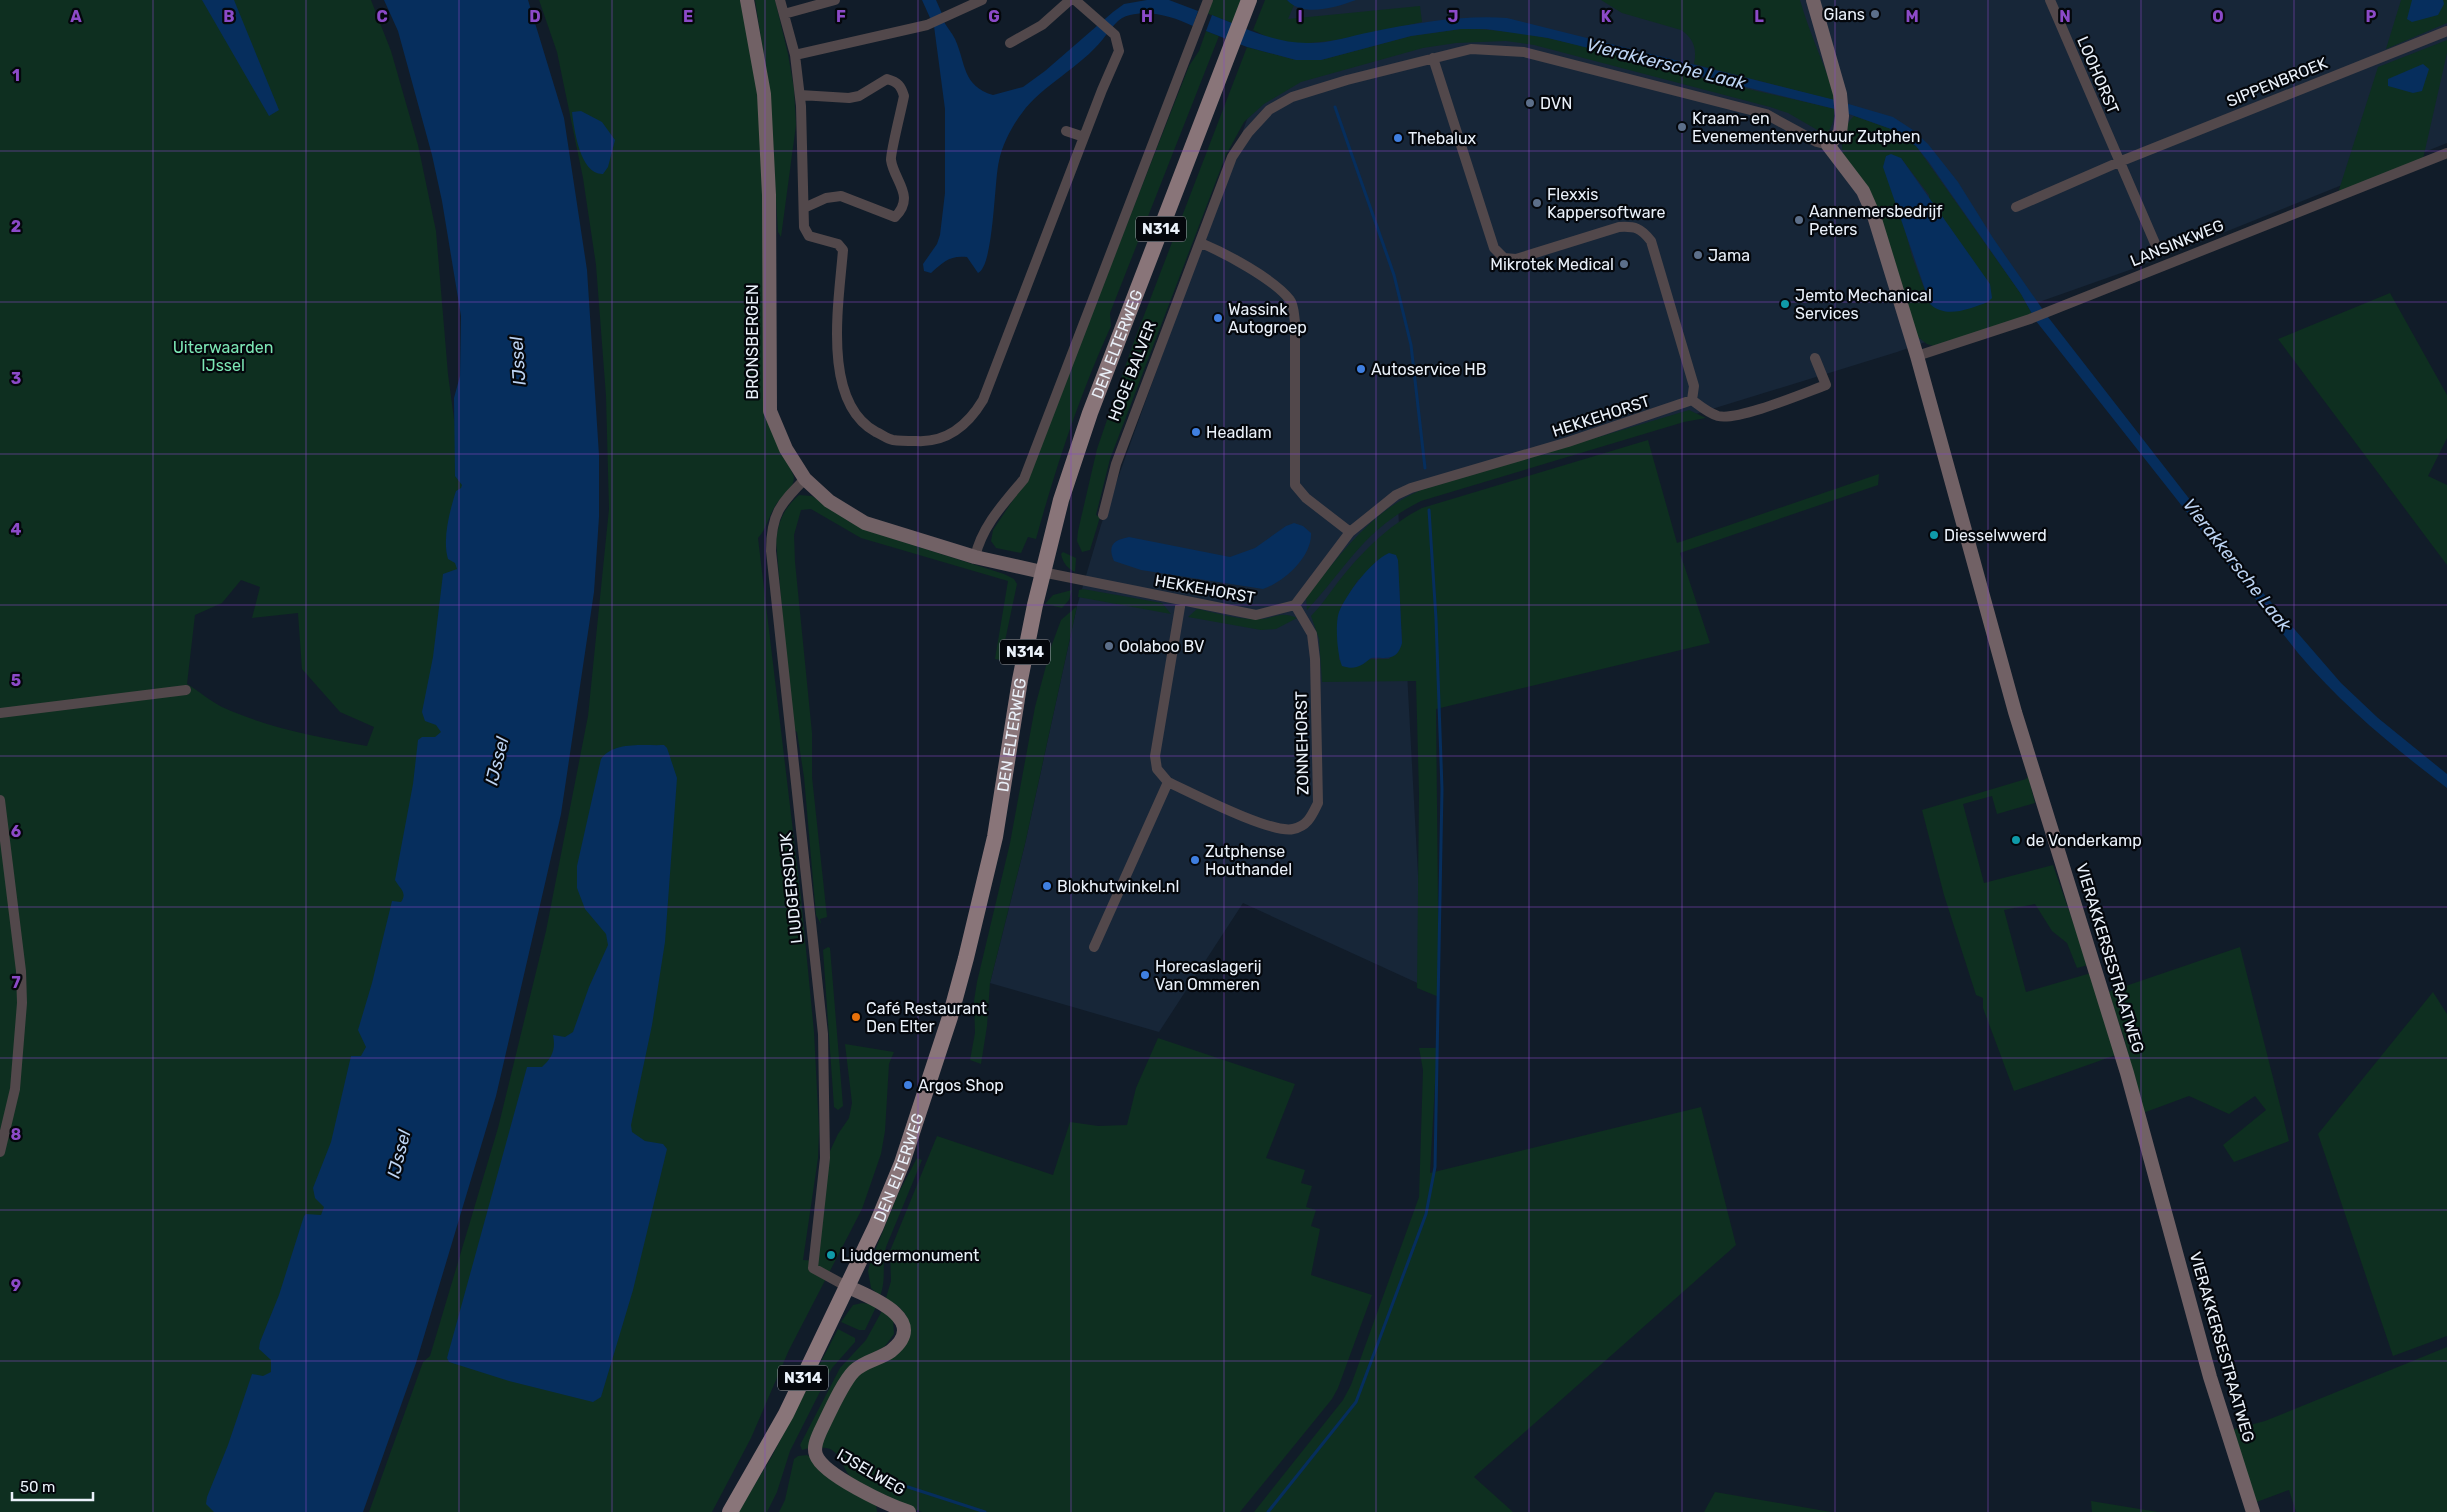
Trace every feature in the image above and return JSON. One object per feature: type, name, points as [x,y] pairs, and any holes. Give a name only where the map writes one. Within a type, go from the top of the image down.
[{"type":"main road","name":"DEN ELTERWEG","points":[[730,1512],[775,1434],[876,1226],[902,1164],[950,1017],[994,837],[1020,680],[1042,572],[1061,500],[1090,412],[1249,0]]},
{"type":"street","name":"BRONSBERGEN","points":[[747,0],[764,94],[769,195],[770,411],[786,449],[805,479],[829,501],[865,523],[975,557],[1042,572]]},
{"type":"street","points":[[780,0],[795,55],[800,95],[805,233],[809,236],[838,244],[843,250],[837,310],[840,375],[848,404],[867,427],[892,440],[928,442],[962,428],[983,400],[1119,51],[1114,35],[1075,0]]},
{"type":"street","points":[[784,14],[835,0]]},
{"type":"street","points":[[795,55],[927,25],[982,0]]},
{"type":"street","points":[[1010,43],[1042,25],[1070,0]]},
{"type":"street","points":[[975,557],[979,539],[989,522],[1024,479],[1208,0]]},
{"type":"street","points":[[1813,0],[1840,94],[1842,116],[1840,133],[1828,146]]},
{"type":"street","name":"LOOHORST","points":[[2050,0],[2157,248]]},
{"type":"street","name":"SIPPENBROEK","points":[[2119,162],[2447,31]]},
{"type":"street","points":[[1350,532],[1306,498],[1295,485],[1295,322],[1291,301],[1276,286],[1219,250],[1201,243],[1232,157],[1248,133],[1269,110],[1292,97],[1471,49],[1524,52],[1766,114],[1828,146],[1870,204],[1917,356]]},
{"type":"street","points":[[1433,58],[1494,248],[1504,258],[1516,259],[1619,227],[1633,226],[1642,230],[1651,241],[1694,386],[1692,400],[1709,412],[1730,417],[1785,400],[1826,384],[1815,358]]},
{"type":"street","points":[[800,95],[849,98],[859,96],[887,79],[896,81],[902,87],[904,96],[890,160],[903,191],[904,199],[901,211],[895,217],[841,196],[826,198],[804,208]]},
{"type":"street","points":[[1066,131],[1084,137]]},
{"type":"street","name":"LANSINKWEG","points":[[1917,356],[2030,319],[2447,153]]},
{"type":"street","points":[[2016,207],[2119,162]]},
{"type":"street","name":"HOGE BALVER","points":[[1103,514],[1116,464],[1201,243]]},
{"type":"street","name":"VIERAKKERSESTRAATWEG","points":[[1917,356],[2015,712],[2127,1073],[2210,1377],[2253,1512]]},
{"type":"street","name":"HEKKEHORST","points":[[1042,572],[1256,615],[1295,605],[1350,532],[1396,495],[1411,488],[1568,442],[1692,400]]},
{"type":"street","name":"LIUDGERSDIJK","points":[[805,479],[778,509],[771,530],[771,551],[822,1034],[825,1158],[813,1268],[846,1286]]},
{"type":"street","points":[[1094,947],[1168,782],[1156,769],[1155,756],[1181,601]]},
{"type":"street","name":"ZONNEHORST","points":[[1168,782],[1268,826],[1292,830],[1310,821],[1318,803],[1315,660],[1312,634],[1295,605]]},
{"type":"street","points":[[0,713],[186,690]]},
{"type":"street","points":[[0,800],[21,972],[22,1003],[15,1089],[0,1152]]},
{"type":"street","name":"IJSELWEG","points":[[846,1286],[892,1308],[901,1321],[902,1334],[892,1350],[860,1366],[851,1374],[820,1432],[816,1442],[816,1454],[823,1465],[847,1482],[872,1496],[909,1512]]},
{"type":"shaded area","points":[[1290,0],[2447,0],[2447,143],[2138,267],[1897,352],[1398,506],[1424,986],[1243,903],[1159,1032],[990,983],[1025,844],[1077,606],[1101,525]]},
{"type":"green space","name":"Uiterwaarden IJssel","points":[[0,0],[371,0],[391,51],[418,145],[436,231],[448,374],[463,486],[460,565],[443,732],[406,899],[327,1209],[273,1368],[221,1512],[0,1512]],"holes":[[[241,580],[260,587],[252,618],[298,613],[302,669],[340,712],[374,727],[367,746],[257,721],[222,707],[187,684],[195,615],[222,603]]]},
{"type":"green space","points":[[539,0],[741,0],[759,94],[764,195],[764,405],[794,477],[790,488],[777,503],[758,538],[801,898],[814,1032],[819,1129],[818,1158],[803,1260],[817,1261],[830,1151],[838,1134],[849,1118],[852,1103],[845,1044],[894,1052],[889,1064],[885,1131],[881,1154],[862,1209],[789,1350],[751,1438],[712,1512],[369,1512],[423,1362],[430,1356],[498,1128],[546,931],[588,716],[609,509],[606,396],[596,265],[583,178],[557,52]]},
{"type":"green space","points":[[755,0],[775,0],[794,89],[796,125],[781,237],[778,232],[769,87]]},
{"type":"green space","points":[[1213,0],[1241,0],[1232,23],[1206,13]]},
{"type":"green space","points":[[1265,0],[1287,0],[1294,5],[1288,19],[1420,6],[1422,22],[1347,38],[1307,43],[1289,43],[1271,39],[1253,30]]},
{"type":"green space","points":[[1601,0],[1800,0],[1837,101],[1694,64],[1694,45],[1681,30],[1622,13]]},
{"type":"green space","points":[[2401,0],[2447,0],[2447,23],[2386,49]]},
{"type":"green space","points":[[1461,29],[1512,32],[1587,47],[1661,68],[1835,109],[1834,119],[1826,135],[1788,113],[1770,107],[1534,45],[1506,41],[1456,43],[1423,48],[1301,82],[1264,104],[1244,122],[1226,155],[1110,459],[1096,515],[1100,517],[1090,550],[1082,552],[1077,541],[1078,531],[1097,449],[1133,344],[1247,47],[1296,60],[1321,60],[1411,36]]},
{"type":"green space","points":[[1206,31],[1219,36],[1110,313],[1111,326],[1069,431],[1036,539],[1028,537],[1021,553],[996,548],[991,541],[993,530],[1027,479],[1189,66],[1199,51]]},
{"type":"green space","points":[[2447,40],[2447,53],[2423,159],[2338,193],[2378,67]]},
{"type":"green space","points":[[1854,116],[1891,129],[1916,146],[2021,294],[2036,321],[1933,346],[1915,335],[1843,154],[1844,133]],"holes":[[[1901,158],[1929,195],[1930,304],[1912,256],[1902,219]]]},
{"type":"green space","points":[[2390,293],[2447,395],[2447,438],[2428,476],[2447,485],[2447,565],[2278,339]]},
{"type":"green space","points":[[1689,410],[1706,418],[1684,422],[1421,501],[1384,524],[1370,537],[1307,610],[1306,597],[1344,551],[1371,522],[1403,499],[1421,490]]},
{"type":"green space","points":[[1648,440],[1677,543],[1879,474],[1878,485],[1680,553],[1710,643],[1436,709],[1439,997],[1417,988],[1419,793],[1416,681],[1322,682],[1319,639],[1311,616],[1347,571],[1376,540],[1397,523],[1422,508]],"holes":[[[1398,560],[1402,643],[1389,659],[1339,660],[1339,613],[1348,596],[1358,580]]]},
{"type":"green space","points":[[799,495],[812,496],[850,522],[869,531],[1004,574],[1014,579],[1017,584],[1001,660],[995,659],[1008,581],[861,538],[811,509],[801,510],[794,535],[795,562],[812,733],[812,777],[827,917],[820,919],[821,924],[816,915],[804,777],[797,732],[792,729],[776,540],[783,515]]},
{"type":"green space","points":[[1063,552],[1076,558],[1075,572],[1064,563],[1061,554]]},
{"type":"green space","points":[[1083,589],[1162,603],[1171,614],[1078,597],[1079,590]]},
{"type":"green space","points":[[1072,590],[1069,600],[1062,608],[1045,604],[1053,595]]},
{"type":"green space","points":[[1077,606],[1025,844],[990,983],[987,1026],[981,1064],[970,1060],[975,1033],[974,1001],[977,982],[1010,843],[1035,707],[1051,647],[1061,620]]},
{"type":"green space","points":[[1197,609],[1251,619],[1264,619],[1281,615],[1297,618],[1276,629],[1261,630],[1188,617]]},
{"type":"green space","points":[[2028,776],[2035,803],[1997,814],[1992,796],[1963,804],[1984,883],[2053,865],[2088,965],[2077,968],[2067,943],[2052,931],[2035,904],[2004,910],[2026,992],[2091,973],[2116,1055],[2014,1091],[1983,1008],[1983,998],[1976,995],[1944,895],[1922,810],[2026,779]]},
{"type":"green space","points":[[828,947],[830,948],[843,1106],[838,1110],[834,1107],[823,950]]},
{"type":"green space","points":[[2240,947],[2289,1141],[2234,1162],[2223,1145],[2266,1110],[2255,1096],[2229,1114],[2189,1096],[2143,1113],[2124,1038],[2108,992]]},
{"type":"green space","points":[[2433,992],[2447,1014],[2447,1336],[2393,1356],[2318,1134]]},
{"type":"green space","points":[[1158,1038],[1295,1084],[1266,1158],[1305,1170],[1301,1183],[1312,1186],[1306,1207],[1316,1210],[1311,1226],[1320,1229],[1311,1275],[1372,1295],[1338,1388],[1332,1399],[1240,1512],[922,1512],[854,1480],[835,1453],[827,1448],[821,1448],[823,1438],[854,1380],[860,1373],[895,1354],[906,1315],[899,1307],[886,1298],[891,1281],[890,1251],[937,1136],[1053,1175],[1070,1122],[1098,1126],[1127,1125],[1136,1088]]},
{"type":"green space","points":[[1419,1048],[1437,1048],[1430,1173],[1701,1107],[1736,1245],[1474,1477],[1513,1512],[1254,1512],[1343,1400],[1351,1385],[1419,1197],[1423,1070]]},
{"type":"green space","points":[[917,1158],[922,1160],[886,1247],[883,1284],[880,1296],[871,1288],[868,1271],[870,1263],[898,1194]]},
{"type":"green space","points":[[862,1303],[877,1305],[865,1330],[859,1330],[841,1322],[853,1305]]},
{"type":"green space","points":[[883,1309],[893,1320],[894,1334],[885,1346],[850,1367],[809,1448],[802,1450],[800,1445],[840,1368],[866,1340]]},
{"type":"green space","points":[[838,1329],[855,1338],[855,1342],[832,1368],[790,1451],[777,1492],[767,1512],[738,1512],[771,1458]]},
{"type":"green space","points":[[2447,1347],[2447,1512],[2296,1512],[2289,1490],[2254,1503],[2231,1430],[2265,1421]]},
{"type":"green space","points":[[807,1455],[876,1504],[877,1512],[779,1512],[785,1500],[794,1459],[798,1456]]},
{"type":"green space","points":[[1715,1492],[1831,1512],[1704,1512]]},
{"type":"green space","points":[[2091,1501],[2158,1512],[2092,1512]]},
{"type":"water","points":[[202,0],[234,0],[279,110],[269,116]]},
{"type":"water","name":"IJssel","points":[[384,0],[528,0],[564,118],[587,270],[599,455],[599,517],[594,592],[561,814],[496,1096],[416,1363],[363,1512],[214,1512],[206,1504],[207,1497],[228,1445],[252,1374],[263,1376],[271,1372],[271,1360],[259,1349],[260,1342],[279,1295],[304,1216],[306,1214],[321,1215],[324,1207],[315,1198],[313,1188],[331,1142],[351,1056],[361,1056],[366,1047],[358,1030],[372,983],[392,901],[401,902],[404,895],[395,880],[413,784],[418,740],[422,737],[435,737],[441,732],[436,725],[425,721],[422,712],[433,657],[443,574],[457,569],[455,563],[448,559],[446,543],[449,516],[456,491],[462,485],[455,476],[454,398],[460,376],[461,316],[442,201],[432,155],[398,31]]},
{"type":"water","points":[[922,0],[936,0],[943,16],[931,20]]},
{"type":"water","points":[[1147,0],[1169,0],[1198,11],[1193,26],[1170,17],[1146,13],[1126,16],[1118,21],[1094,49],[1030,103],[1011,130],[1002,149],[999,161],[993,222],[983,267],[978,273],[967,257],[956,257],[947,260],[931,273],[924,271],[923,264],[937,244],[940,235],[945,193],[945,109],[934,26],[944,22],[955,39],[970,80],[983,91],[993,95],[1023,87],[1045,71],[1124,4]]},
{"type":"water","points":[[1287,0],[1356,0],[1330,8],[1311,10],[1302,9]]},
{"type":"water","points":[[2412,0],[2443,0],[2444,4],[2438,15],[2412,22],[2407,19]]},
{"type":"water","name":"Vierakkersche Laak","points":[[1212,15],[1270,37],[1307,43],[1331,41],[1439,20],[1507,18],[1835,100],[1893,117],[1913,130],[1928,144],[1958,182],[1993,238],[2048,317],[2257,586],[2341,683],[2378,718],[2447,774],[2447,788],[2407,757],[2350,708],[2298,653],[2036,321],[2021,294],[1928,161],[1916,146],[1891,129],[1835,109],[1548,38],[1486,29],[1461,29],[1411,36],[1321,60],[1296,60],[1247,47],[1206,31]]},
{"type":"water","points":[[2423,64],[2429,69],[2422,91],[2413,93],[2388,86],[2388,79]]},
{"type":"water","points":[[581,111],[602,122],[615,140],[608,167],[603,174],[595,172],[589,167],[580,150],[574,129],[572,112]]},
{"type":"water","points":[[1891,154],[1901,158],[1990,284],[1992,298],[1988,302],[1966,310],[1950,312],[1936,309],[1930,304],[1883,167],[1886,156]]},
{"type":"water","points":[[1294,523],[1303,526],[1311,533],[1307,551],[1288,575],[1263,589],[1141,570],[1114,561],[1111,551],[1113,544],[1129,537],[1230,557],[1255,548],[1286,526]]},
{"type":"water","points":[[1389,553],[1396,555],[1398,560],[1402,643],[1400,649],[1394,656],[1371,658],[1354,668],[1342,666],[1337,639],[1339,612],[1360,578],[1375,563]]},
{"type":"water","points":[[664,745],[667,748],[677,778],[665,942],[652,1025],[631,1125],[632,1132],[645,1141],[663,1144],[667,1149],[633,1290],[601,1397],[593,1402],[509,1381],[449,1362],[447,1358],[527,1067],[542,1067],[548,1060],[553,1049],[553,1035],[565,1037],[573,1032],[589,987],[608,945],[606,934],[585,909],[577,888],[577,866],[601,759],[607,753],[621,747]]},
{"type":"waterway","points":[[1335,107],[1394,275],[1411,345],[1425,468]]},
{"type":"waterway","points":[[1268,1512],[1356,1402],[1426,1214],[1435,1167],[1442,789],[1436,619],[1429,510]]},
{"type":"waterway","points":[[908,1487],[985,1512]]},
{"type":"place","name":"Glans","points":[[1875,14]]},
{"type":"place","name":"DVN","points":[[1530,103]]},
{"type":"place","name":"Kraam- en Evenementenverhuur Zutphen","points":[[1682,127]]},
{"type":"place","name":"Thebalux","points":[[1398,138]]},
{"type":"place","name":"Flexxis Kappersoftware","points":[[1537,203]]},
{"type":"place","name":"Aannemersbedrijf Peters","points":[[1799,220]]},
{"type":"place","name":"Jama","points":[[1698,255]]},
{"type":"place","name":"Mikrotek Medical","points":[[1624,264]]},
{"type":"place","name":"Jemto Mechanical Services","points":[[1785,304]]},
{"type":"place","name":"Wassink Autogroep","points":[[1218,318]]},
{"type":"place","name":"Autoservice HB","points":[[1361,369]]},
{"type":"place","name":"Headlam","points":[[1196,432]]},
{"type":"place","name":"Diesselwwerd","points":[[1934,535]]},
{"type":"place","name":"Oolaboo BV","points":[[1109,646]]},
{"type":"place","name":"de Vonderkamp","points":[[2016,840]]},
{"type":"place","name":"Zutphense Houthandel","points":[[1195,860]]},
{"type":"place","name":"Blokhutwinkel.nl","points":[[1047,886]]},
{"type":"place","name":"Horecaslagerij Van Ommeren","points":[[1145,975]]},
{"type":"place","name":"Café Restaurant Den Elter","points":[[856,1017]]},
{"type":"place","name":"Argos Shop","points":[[908,1085]]},
{"type":"place","name":"Liudgermonument","points":[[831,1255]]}]
